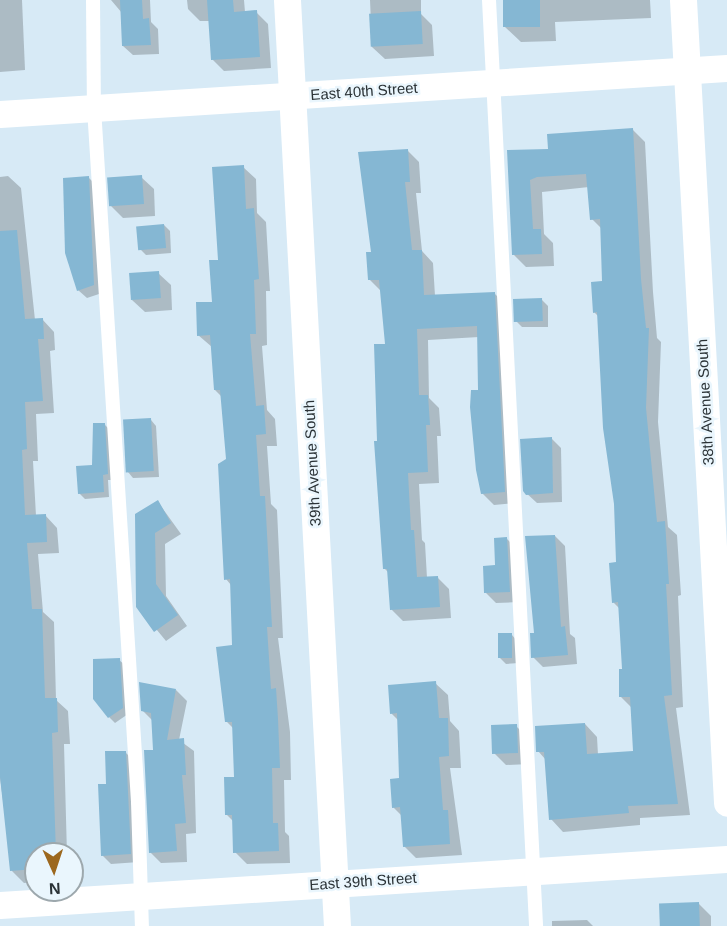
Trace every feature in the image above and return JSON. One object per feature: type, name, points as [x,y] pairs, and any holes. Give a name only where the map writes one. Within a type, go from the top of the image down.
[{"type":"street","name":"39th Avenue South","points":[[286,0],[337,926]]},
{"type":"street","name":"38th Avenue South","points":[[683,0],[727,803]]},
{"type":"street","name":"East 40th Street","points":[[0,114],[727,68]]},
{"type":"street","name":"East 39th Street","points":[[0,905],[533,869],[727,859]]},
{"type":"lane","points":[[93,0],[94,108],[138,802],[142,926]]},
{"type":"lane","points":[[489,0],[536,926]]},
{"type":"building","points":[[120,0],[142,0],[143,19],[149,18],[151,45],[122,46]]},
{"type":"building","points":[[207,0],[233,0],[234,12],[257,10],[260,57],[211,60]]},
{"type":"building","points":[[503,0],[540,0],[540,27],[503,27]]},
{"type":"building","points":[[421,11],[423,44],[371,47],[369,14]]},
{"type":"building","points":[[633,128],[641,279],[646,328],[649,328],[646,408],[657,522],[665,521],[669,584],[666,584],[672,695],[664,696],[678,804],[628,806],[629,813],[549,820],[544,752],[536,752],[535,726],[585,723],[587,754],[633,751],[630,697],[619,697],[619,669],[622,669],[618,602],[612,603],[609,563],[616,562],[614,504],[603,428],[597,312],[593,313],[591,282],[602,281],[600,219],[590,220],[586,174],[537,177],[530,180],[533,229],[541,229],[542,254],[512,255],[507,150],[548,149],[547,134]]},
{"type":"building","points":[[408,149],[410,182],[405,182],[412,250],[422,250],[424,295],[495,292],[505,492],[481,494],[476,470],[470,407],[471,390],[478,390],[477,326],[417,329],[419,395],[428,395],[430,425],[426,425],[428,472],[408,473],[411,530],[414,530],[417,577],[438,576],[440,607],[390,610],[387,569],[383,569],[374,441],[377,441],[374,344],[385,344],[379,280],[368,280],[366,252],[371,252],[358,152]]},
{"type":"building","points":[[244,165],[246,209],[254,208],[259,279],[254,280],[256,334],[250,334],[256,406],[264,405],[266,434],[256,435],[260,496],[265,496],[272,627],[267,627],[271,689],[276,688],[278,719],[280,768],[272,768],[273,823],[278,823],[279,851],[233,853],[232,815],[225,815],[224,777],[234,777],[232,722],[225,722],[216,647],[232,645],[230,579],[224,580],[218,464],[226,459],[220,390],[214,390],[210,335],[197,336],[196,302],[212,302],[209,260],[218,260],[212,167]]},
{"type":"building","points":[[142,175],[144,204],[109,206],[107,177]]},
{"type":"building","points":[[89,176],[94,285],[77,291],[65,253],[63,178]]},
{"type":"building","points":[[164,224],[166,248],[138,250],[136,226]]},
{"type":"building","points":[[17,230],[25,319],[43,318],[44,339],[38,339],[43,401],[25,402],[27,449],[22,450],[25,515],[46,514],[47,542],[27,543],[32,609],[42,609],[45,698],[57,698],[58,732],[52,733],[56,842],[24,842],[24,870],[10,871],[0,777],[0,231]]},
{"type":"building","points":[[159,271],[161,298],[131,300],[129,273]]},
{"type":"building","points":[[542,298],[543,321],[514,322],[513,299]]},
{"type":"building","points":[[151,418],[154,471],[126,472],[123,419]]},
{"type":"building","points":[[93,423],[105,423],[108,474],[103,475],[104,492],[78,494],[76,466],[92,465]]},
{"type":"building","points":[[552,437],[553,493],[526,495],[523,491],[520,439]]},
{"type":"building","points":[[158,500],[171,523],[155,533],[156,584],[178,615],[154,632],[136,607],[135,514]]},
{"type":"building","points":[[555,535],[561,627],[565,626],[568,655],[531,658],[530,633],[534,633],[525,536]]},
{"type":"building","points":[[507,537],[510,592],[484,593],[483,566],[495,565],[494,538]]},
{"type":"building","points":[[498,633],[512,633],[512,658],[498,658]]},
{"type":"building","points":[[120,658],[123,708],[108,718],[93,699],[93,659]]},
{"type":"building","points":[[436,681],[439,718],[448,718],[449,756],[439,757],[443,810],[448,810],[450,844],[403,847],[400,807],[392,808],[390,779],[399,778],[397,713],[390,714],[388,685]]},
{"type":"building","points":[[139,682],[176,689],[167,740],[184,738],[186,775],[182,775],[186,823],[175,824],[177,851],[149,853],[144,750],[153,750],[151,713],[141,711]]},
{"type":"building","points":[[517,724],[518,753],[492,754],[491,725]]},
{"type":"building","points":[[105,751],[126,751],[131,854],[101,856],[98,784],[106,784]]},
{"type":"building","points":[[699,902],[700,926],[660,926],[659,903]]}]
